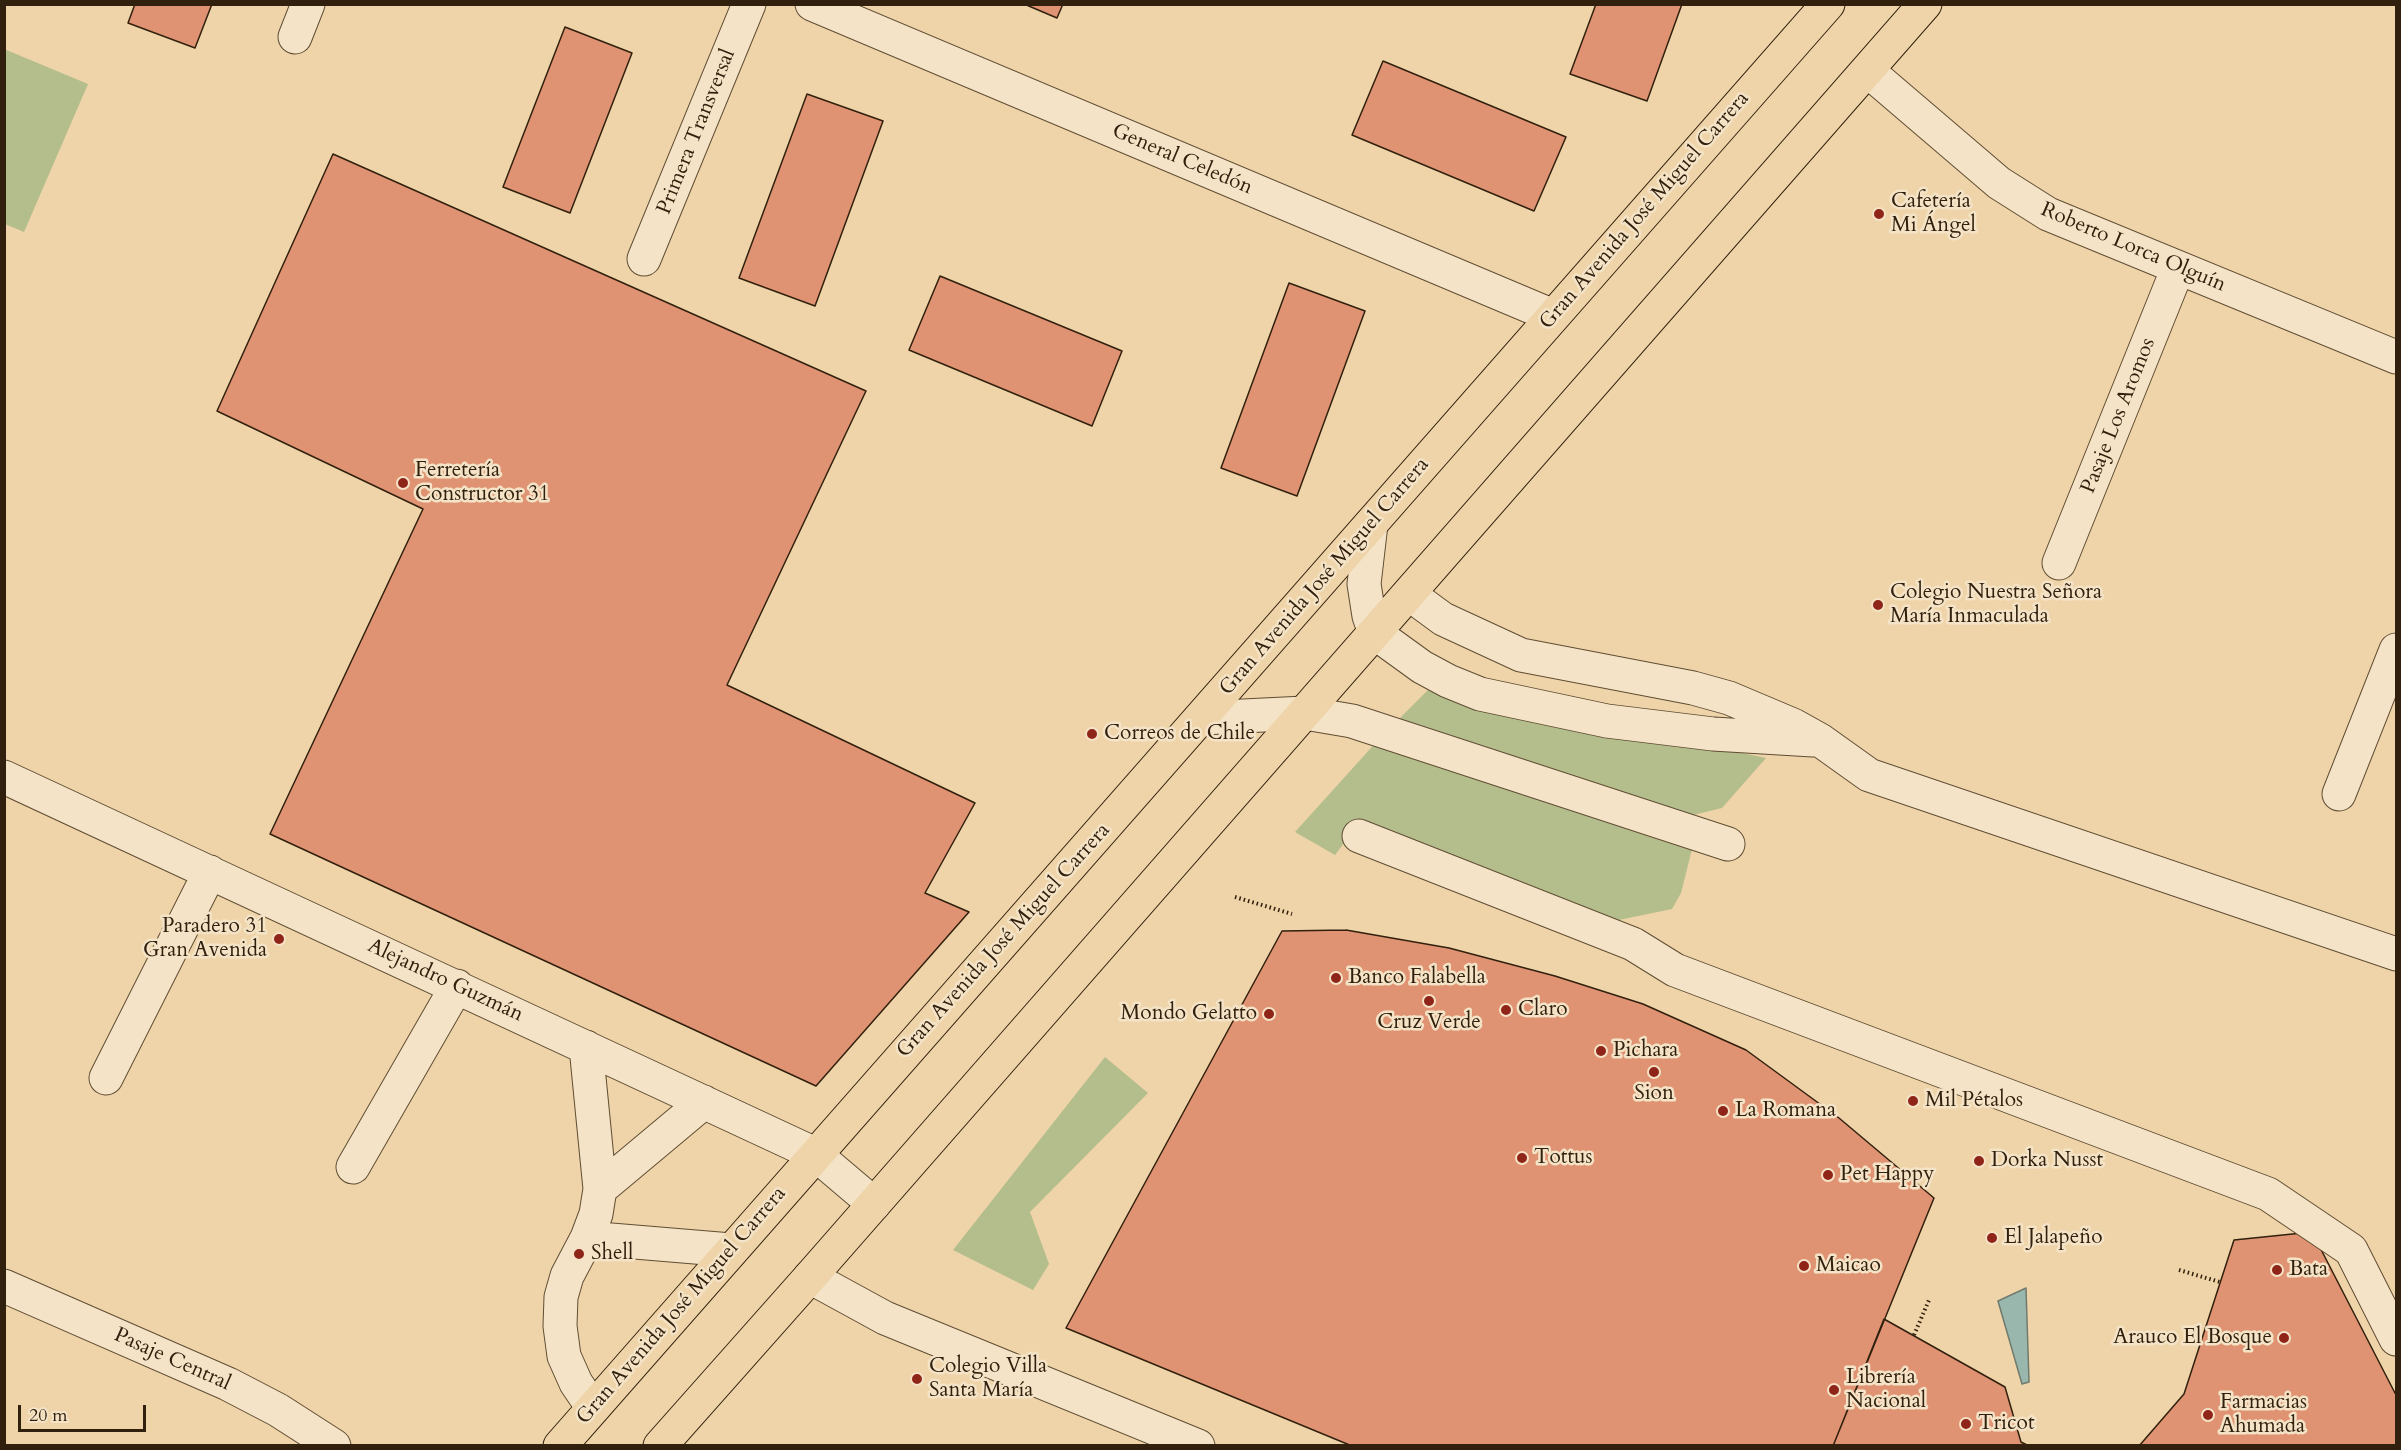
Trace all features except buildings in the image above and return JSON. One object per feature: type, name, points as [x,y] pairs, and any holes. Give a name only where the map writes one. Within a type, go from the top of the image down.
[{"type":"main road","name":"Gran Avenida José Miguel Carrera","points":[[560,1446],[1828,4]]},
{"type":"main road","points":[[660,1446],[1925,4]]},
{"type":"street","points":[[295,38],[308,4]]},
{"type":"street","name":"Primera Transversal","points":[[644,259],[749,4]]},
{"type":"street","name":"General Celedón","points":[[812,4],[1553,316]]},
{"type":"street","name":"Roberto Lorca Olguín","points":[[1868,71],[1990,176],[2026,201],[2071,225],[2397,357]]},
{"type":"street","name":"Pasaje Los Aromos","points":[[2059,563],[2178,268]]},
{"type":"street","points":[[1371,524],[1364,584],[1369,616],[1375,633],[1422,667],[1480,694],[1607,721],[1713,734],[1820,740]]},
{"type":"street","points":[[1409,594],[1443,619],[1521,655],[1693,688],[1729,698],[1774,716],[1820,740],[1869,775],[2397,954]]},
{"type":"street","points":[[2339,795],[2386,706],[2397,650]]},
{"type":"street","points":[[1202,718],[1305,713],[1352,722],[1728,844]]},
{"type":"street","name":"Alejandro Guzmán","points":[[4,777],[815,1154],[874,1204]]},
{"type":"street","points":[[1359,836],[1633,944],[1675,970],[2268,1194],[2351,1250],[2397,1339]]},
{"type":"street","points":[[106,1078],[210,872]]},
{"type":"street","points":[[352,1167],[457,986]]},
{"type":"street","points":[[586,1047],[600,1189],[596,1214],[587,1238],[567,1276],[561,1297],[560,1326],[564,1356],[576,1383],[593,1408]]},
{"type":"street","points":[[600,1189],[704,1102]]},
{"type":"street","points":[[587,1238],[731,1250]]},
{"type":"street","points":[[810,1277],[885,1318],[1198,1446]]},
{"type":"street","name":"Pasaje Central","points":[[4,1286],[228,1384],[278,1410],[334,1446]]},
{"type":"path","points":[[1235,897],[1292,914]]},
{"type":"path","points":[[2180,1270],[2220,1282]]},
{"type":"path","points":[[1914,1335],[1929,1300]]},
{"type":"green space","points":[[4,49],[88,84],[24,232],[5,224]]},
{"type":"green space","points":[[1439,679],[1595,722],[1766,758],[1722,808],[1668,821],[1390,728]]},
{"type":"green space","points":[[1380,738],[1694,841],[1681,893],[1672,909],[1614,921],[1356,827],[1335,855],[1295,832]]},
{"type":"green space","points":[[1105,1057],[1148,1093],[1030,1212],[1049,1264],[1033,1290],[953,1250]]},
{"type":"water","points":[[2026,1288],[2029,1382],[2022,1384],[1998,1301]]},
{"type":"place","name":"Cafetería Mi Ángel","points":[[1879,214]]},
{"type":"place","name":"Ferretería Constructor 31","points":[[403,483]]},
{"type":"place","name":"Colegio Nuestra Señora María Inmaculada","points":[[1878,605]]},
{"type":"place","name":"Correos de Chile","points":[[1092,734]]},
{"type":"place","name":"Paradero 31 Gran Avenida","points":[[279,939]]},
{"type":"place","name":"Banco Falabella","points":[[1336,978]]},
{"type":"place","name":"Cruz Verde","points":[[1429,1001]]},
{"type":"place","name":"Claro","points":[[1506,1010]]},
{"type":"place","name":"Mondo Gelatto","points":[[1269,1014]]},
{"type":"place","name":"Pichara","points":[[1601,1051]]},
{"type":"place","name":"Sion","points":[[1654,1072]]},
{"type":"place","name":"Mil Pétalos","points":[[1913,1101]]},
{"type":"place","name":"La Romana","points":[[1723,1111]]},
{"type":"place","name":"Tottus","points":[[1522,1158]]},
{"type":"place","name":"Dorka Nusst","points":[[1979,1161]]},
{"type":"place","name":"Pet Happy","points":[[1828,1175]]},
{"type":"place","name":"El Jalapeño","points":[[1992,1238]]},
{"type":"place","name":"Shell","points":[[579,1254]]},
{"type":"place","name":"Maicao","points":[[1804,1266]]},
{"type":"place","name":"Bata","points":[[2277,1270]]},
{"type":"place","name":"Arauco El Bosque","points":[[2284,1338]]},
{"type":"place","name":"Colegio Villa Santa María","points":[[917,1379]]},
{"type":"place","name":"Librería Nacional","points":[[1834,1390]]},
{"type":"place","name":"Farmacias Ahumada","points":[[2208,1415]]},
{"type":"place","name":"Tricot","points":[[1966,1424]]}]
